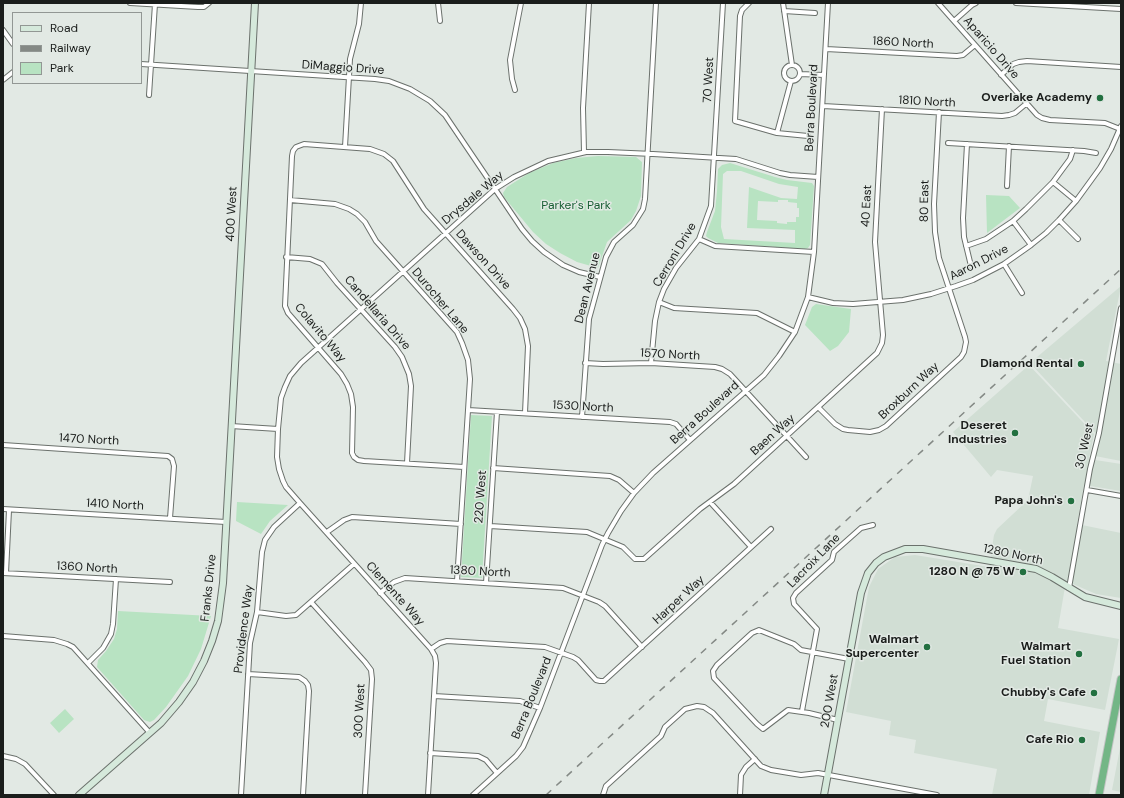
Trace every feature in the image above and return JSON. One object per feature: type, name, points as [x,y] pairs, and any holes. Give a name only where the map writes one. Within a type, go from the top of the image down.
[{"type":"highway","points":[[1099,795],[1120,682]]},
{"type":"street","points":[[130,3],[198,7],[209,3]]},
{"type":"street","name":"400 West","points":[[231,426],[255,3]]},
{"type":"street","points":[[345,147],[350,59],[359,24],[361,3]]},
{"type":"street","points":[[438,3],[440,21]]},
{"type":"street","points":[[515,90],[510,60],[521,3]]},
{"type":"street","points":[[584,152],[583,108],[589,3]]},
{"type":"street","name":"Dean Avenue","points":[[582,417],[589,319],[600,277],[610,246],[633,225],[643,209],[645,199],[656,3]]},
{"type":"street","name":"70 West","points":[[715,158],[723,3]]},
{"type":"street","points":[[749,3],[742,10],[740,16],[735,121],[777,133],[808,136]]},
{"type":"street","points":[[783,3],[792,65]]},
{"type":"street","name":"Berra Boulevard","points":[[473,795],[524,747],[605,539],[621,511],[634,493],[653,472],[764,374],[783,351],[794,332],[808,297],[814,252],[828,3]]},
{"type":"street","name":"Aparicio Drive","points":[[938,3],[1037,115],[1050,120],[1105,123],[1120,128]]},
{"type":"street","points":[[954,21],[976,3]]},
{"type":"street","points":[[1016,3],[1121,9]]},
{"type":"street","points":[[149,95],[155,4]]},
{"type":"street","points":[[784,11],[815,13]]},
{"type":"street","points":[[3,30],[12,43]]},
{"type":"street","name":"1860 North","points":[[826,49],[957,56],[963,55],[976,45]]},
{"type":"street","points":[[1001,75],[1013,64],[1027,61],[1121,67]]},
{"type":"street","name":"DiMaggio Drive","points":[[142,64],[375,79],[396,83],[417,92],[441,110],[450,121],[495,190],[532,241],[544,252],[567,267],[600,277]]},
{"type":"street","points":[[792,65],[798,68],[800,74],[797,80],[791,81],[785,78],[784,71],[792,65]]},
{"type":"street","points":[[3,80],[12,73]]},
{"type":"street","points":[[800,74],[824,75]]},
{"type":"street","points":[[777,133],[791,81]]},
{"type":"street","name":"1810 North","points":[[823,106],[1009,115],[1015,113],[1027,103]]},
{"type":"street","name":"40 East","points":[[880,303],[875,224],[882,109]]},
{"type":"street","name":"80 East","points":[[939,112],[934,220],[939,258],[965,337],[965,348]]},
{"type":"street","name":"Aaron Drive","points":[[808,297],[833,303],[853,304],[880,303],[916,298],[949,289],[973,280],[1004,264],[1031,245],[1059,220],[1076,201],[1111,150],[1120,128]]},
{"type":"street","points":[[948,143],[1084,150],[1096,153]]},
{"type":"street","name":"Dawson Drive","points":[[296,147],[304,144],[370,149],[380,152],[397,166],[424,209],[513,309],[522,323],[528,340],[529,352],[525,414]]},
{"type":"street","points":[[967,144],[963,218],[966,246],[971,266]]},
{"type":"street","points":[[1008,186],[1009,146]]},
{"type":"street","name":"Colavito Way","points":[[296,147],[293,150],[292,156],[286,257],[285,306],[288,313],[341,374],[351,394],[353,413],[351,448],[354,457],[358,460],[364,461],[407,463]]},
{"type":"street","points":[[966,246],[986,239],[1013,221],[1041,196],[1054,182],[1070,159],[1073,150]]},
{"type":"street","name":"Drysdale Way","points":[[278,429],[281,398],[287,381],[297,367],[495,190],[514,177],[540,164],[564,156],[584,152],[647,153],[736,159],[790,175],[818,177]]},
{"type":"street","name":"Cerroni Drive","points":[[652,363],[655,321],[659,302],[664,289],[676,268],[699,238],[711,206],[715,158]]},
{"type":"street","points":[[1054,182],[1076,201]]},
{"type":"street","name":"Durocher Lane","points":[[290,200],[335,204],[344,206],[353,211],[365,222],[376,241],[457,332],[462,342],[469,367],[470,379],[457,581]]},
{"type":"street","points":[[1059,220],[1078,239]]},
{"type":"street","points":[[1013,221],[1031,245]]},
{"type":"street","points":[[699,238],[714,246],[814,252]]},
{"type":"street","name":"Candellaria Drive","points":[[286,257],[310,259],[322,264],[399,352],[409,374],[411,392],[407,463]]},
{"type":"street","points":[[1004,264],[1022,293]]},
{"type":"street","points":[[659,302],[674,308],[756,313],[794,332]]},
{"type":"street","name":"Baen Way","points":[[605,539],[623,547],[632,556],[639,560],[648,557],[700,509],[734,484],[879,350],[883,335],[880,303]]},
{"type":"street","name":"30 West","points":[[1068,588],[1090,469],[1099,433],[1121,308]]},
{"type":"street","name":"Broxburn Way","points":[[818,407],[835,424],[843,429],[870,432],[879,430],[886,426],[961,357],[965,348]]},
{"type":"street","name":"1570 North","points":[[585,363],[652,363],[719,368],[728,372],[806,457]]},
{"type":"street","name":"1530 North","points":[[468,410],[670,422],[676,424],[690,440]]},
{"type":"street","name":"220 West","points":[[486,583],[497,412]]},
{"type":"street","points":[[231,426],[278,429]]},
{"type":"street","name":"Franks Drive","points":[[80,795],[161,723],[186,692],[198,672],[212,641],[219,616],[221,600],[231,426]]},
{"type":"street","name":"Clemente Way","points":[[278,429],[277,457],[279,469],[286,487],[431,649],[434,656],[436,663],[428,795]]},
{"type":"street","name":"1470 North","points":[[3,445],[168,456],[172,459],[174,470],[170,518]]},
{"type":"street","points":[[407,463],[464,467]]},
{"type":"street","points":[[493,468],[610,476],[619,480],[634,493]]},
{"type":"street","points":[[1087,490],[1121,496]]},
{"type":"street","points":[[710,502],[751,547]]},
{"type":"street","name":"Providence Way","points":[[241,795],[250,643],[257,612],[261,556],[265,540],[274,527],[300,504]]},
{"type":"street","name":"1410 North","points":[[3,509],[226,522]]},
{"type":"street","points":[[4,573],[9,510]]},
{"type":"street","points":[[326,532],[344,520],[352,517],[461,524]]},
{"type":"street","name":"Lacroix Lane","points":[[802,711],[817,629],[794,604],[793,598],[796,593],[832,560],[834,552],[861,528],[873,525]]},
{"type":"street","points":[[490,526],[580,531],[594,534],[605,539]]},
{"type":"street","name":"Harper Way","points":[[561,652],[576,658],[596,680],[604,681],[608,679],[771,529]]},
{"type":"street","name":"1280 North","points":[[893,552],[905,549],[923,549],[1036,569],[1084,597],[1121,606]]},
{"type":"street","name":"200 West","points":[[824,795],[861,593],[868,573],[876,563],[893,552]]},
{"type":"street","points":[[257,612],[291,616],[298,613],[354,564]]},
{"type":"street","name":"1360 North","points":[[4,573],[170,582]]},
{"type":"street","points":[[88,663],[104,648],[112,634],[116,579]]},
{"type":"street","name":"1380 North","points":[[380,593],[391,584],[401,579],[564,588],[599,602],[605,606],[642,647]]},
{"type":"street","name":"300 West","points":[[311,602],[371,670],[372,679],[365,795]]},
{"type":"street","points":[[838,720],[802,711],[788,710],[763,729],[714,678],[713,671],[716,665],[756,631],[763,631],[794,644],[801,650],[849,658]]},
{"type":"street","points":[[3,636],[54,640],[73,647],[150,733]]},
{"type":"street","points":[[431,649],[440,643],[447,641],[545,647],[561,652]]},
{"type":"street","points":[[248,674],[297,676],[306,681],[308,685],[309,690],[303,795]]},
{"type":"street","points":[[434,696],[520,701],[540,708]]},
{"type":"street","points":[[603,795],[606,786],[661,736],[665,727],[685,709],[689,707],[700,707],[710,711],[761,766],[771,770],[801,775],[818,772],[937,795]]},
{"type":"street","points":[[430,753],[478,756],[486,760],[497,773]]},
{"type":"street","points":[[3,756],[16,759],[30,767],[54,795]]},
{"type":"street","points":[[740,795],[741,776],[746,767],[755,759]]},
{"type":"shaded area","points":[[1121,286],[1106,361],[1121,364],[1121,461],[1095,456],[1098,436],[1030,363]]},
{"type":"shaded area","points":[[1029,365],[1094,434],[1089,459],[1121,464],[1121,491],[1084,485],[1077,524],[1121,533],[1121,598],[1096,594],[1066,581],[1058,628],[1119,639],[1105,710],[1048,699],[1044,721],[1100,732],[1089,795],[992,795],[997,769],[914,753],[916,740],[889,735],[891,721],[846,712],[869,587],[878,569],[895,557],[915,555],[989,567],[994,535],[997,529],[1028,500],[1033,476],[997,470],[991,477],[953,432]]},
{"type":"shaded area","points":[[1121,743],[1121,792],[1112,790]]},
{"type":"green space","name":"Parker's Park","points":[[598,156],[636,157],[642,162],[641,196],[636,211],[631,220],[607,242],[598,268],[577,262],[546,244],[533,232],[504,197],[503,193],[507,187],[529,173],[553,163],[576,158]]},
{"type":"green space","points":[[730,163],[787,180],[812,183],[814,186],[810,245],[808,248],[718,243],[708,238],[706,236],[707,232],[715,211],[718,169],[722,165]],"holes":[[[727,171],[741,171],[779,184],[798,187],[797,199],[781,198],[749,187],[747,228],[795,230],[795,243],[724,239],[721,227],[723,174]],[[778,200],[788,200],[788,202],[797,203],[797,208],[799,208],[799,217],[796,217],[796,222],[787,222],[787,224],[777,223],[777,221],[757,220],[758,201],[778,202]]]},
{"type":"green space","points":[[986,195],[1009,196],[1020,208],[987,233]]},
{"type":"green space","points":[[816,304],[851,309],[849,332],[838,346],[830,351],[805,325],[812,307]]},
{"type":"green space","points":[[471,415],[492,416],[482,578],[461,577]]},
{"type":"green space","points":[[237,502],[288,505],[270,521],[261,534],[236,521]]},
{"type":"green space","points":[[118,611],[211,616],[201,649],[188,676],[166,707],[154,720],[150,722],[144,720],[97,667],[98,660],[114,639],[117,629]]},
{"type":"green space","points":[[65,709],[74,719],[59,733],[50,723]]},
{"type":"railway","points":[[546,795],[1121,269]]},
{"type":"place","name":"Overlake Academy","points":[[1100,98]]},
{"type":"place","name":"Diamond Rental","points":[[1081,364]]},
{"type":"place","name":"Deseret Industries","points":[[1015,433]]},
{"type":"place","name":"Papa John's","points":[[1071,501]]},
{"type":"place","name":"1280 N @ 75 W","points":[[1023,572]]},
{"type":"place","name":"Walmart Supercenter","points":[[927,647]]},
{"type":"place","name":"Walmart Fuel Station","points":[[1079,654]]},
{"type":"place","name":"Chubby's Cafe","points":[[1094,693]]},
{"type":"place","name":"Cafe Rio","points":[[1082,740]]}]
